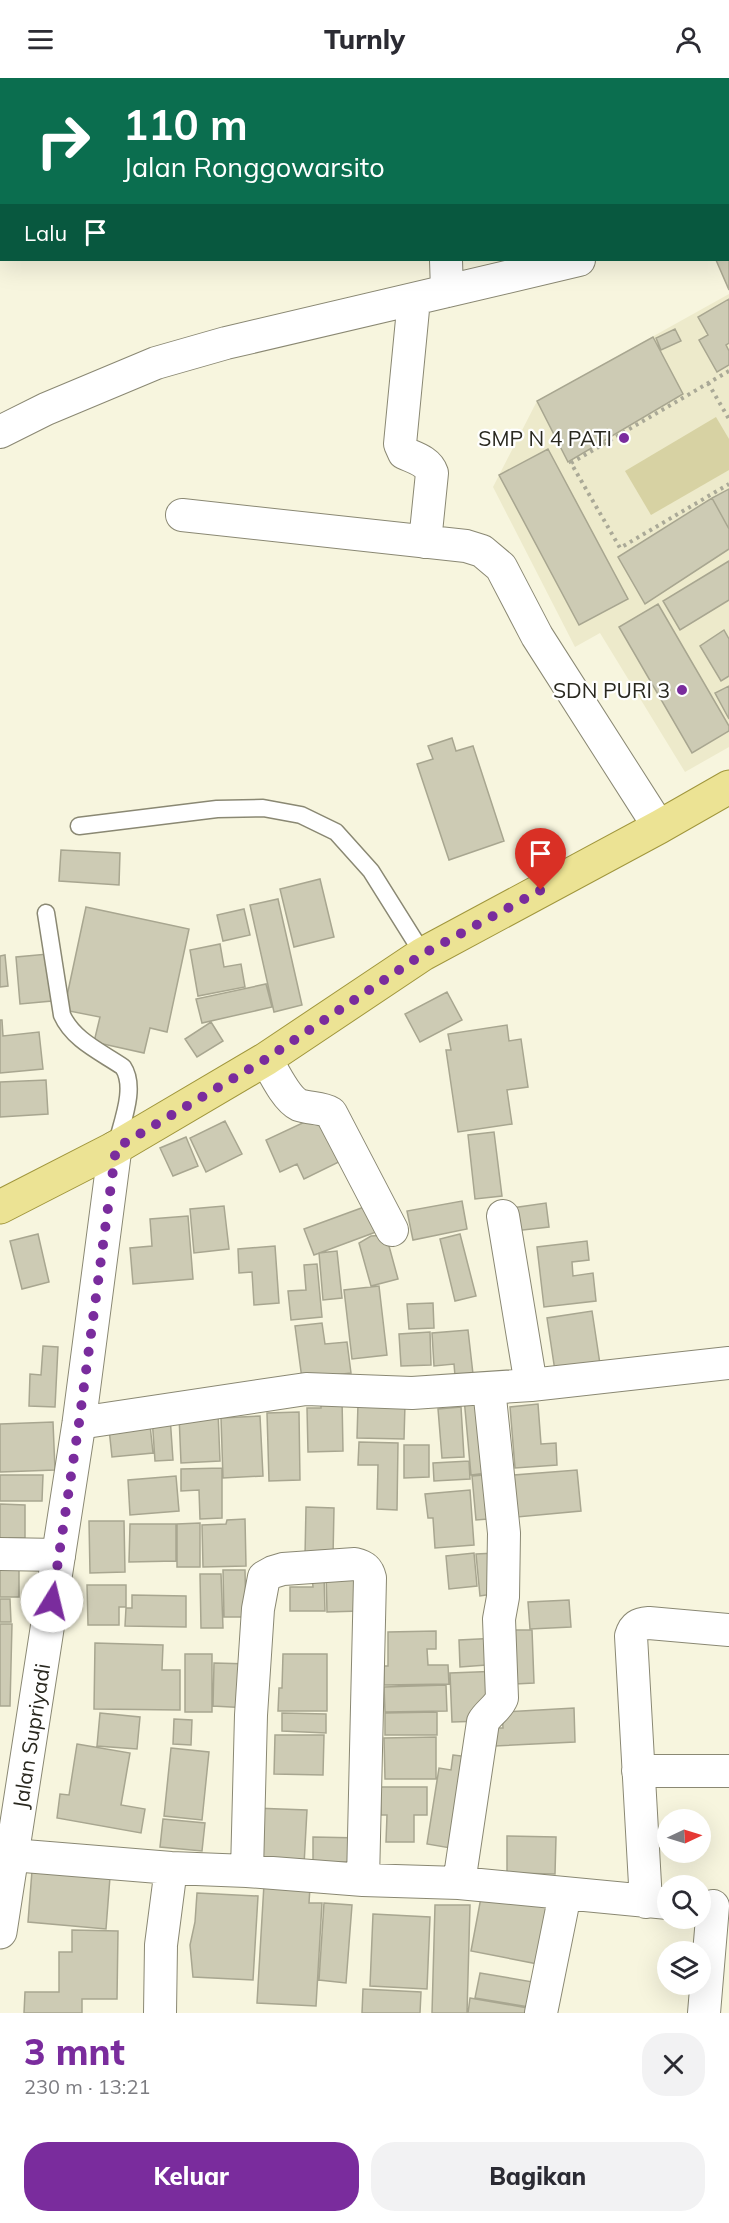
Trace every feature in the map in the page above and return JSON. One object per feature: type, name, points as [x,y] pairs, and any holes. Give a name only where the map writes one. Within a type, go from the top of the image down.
[{"type":"main road","points":[[6,1204],[116,1148],[266,1059],[423,954],[729,787]]},
{"type":"street","points":[[446,261],[447,291]]},
{"type":"street","points":[[0,432],[45,409],[156,363],[226,343],[575,261]]},
{"type":"street","points":[[414,299],[400,444],[404,453],[426,463],[430,466],[432,473],[425,542]]},
{"type":"street","points":[[182,515],[425,542],[482,551],[501,567],[537,636],[659,827]]},
{"type":"street","points":[[266,1059],[291,1099],[298,1104],[331,1113],[392,1230]]},
{"type":"street","name":"Jalan Supriyadi","points":[[0,1932],[12,1855],[10,1808],[59,1555],[116,1148]]},
{"type":"street","points":[[503,1216],[531,1385]]},
{"type":"street","points":[[79,1423],[306,1389],[412,1393],[531,1385],[729,1363]]},
{"type":"street","points":[[459,1883],[483,1722],[502,1698],[499,1618],[503,1597],[504,1533],[489,1388]]},
{"type":"street","points":[[0,1554],[59,1555]]},
{"type":"street","points":[[247,1871],[250,1715],[258,1609],[264,1577],[283,1569],[355,1564],[363,1566],[370,1578],[363,1880]]},
{"type":"street","points":[[12,1855],[171,1868],[363,1880],[459,1883],[657,1903],[638,1771],[631,1636],[634,1628],[639,1624],[649,1623],[729,1630]]},
{"type":"street","points":[[638,1771],[729,1771]]},
{"type":"street","points":[[160,2013],[161,1945],[171,1868]]},
{"type":"street","points":[[541,2013],[565,1894]]},
{"type":"street","points":[[704,2013],[714,1906]]},
{"type":"lane","points":[[79,826],[217,808],[263,808],[301,815],[336,832],[371,871],[423,954]]},
{"type":"lane","points":[[46,913],[62,1015],[66,1025],[75,1035],[123,1067],[128,1074],[130,1088],[116,1148]]},
{"type":"path","points":[[729,371],[571,464],[620,548],[729,484]]},
{"type":"path","points":[[708,383],[729,419]]},
{"type":"shaded area","name":"SMP N 4 PATI","points":[[729,294],[729,747],[685,772],[600,633],[575,647],[493,487],[537,401]]},
{"type":"shaded area","points":[[716,417],[729,439],[729,470],[651,515],[625,471]]},
{"type":"building","points":[[716,261],[729,261],[729,290]]},
{"type":"building","points":[[729,299],[729,343],[726,345],[729,351],[729,365],[717,372],[699,340],[708,335],[698,317]]},
{"type":"building","points":[[675,329],[681,341],[661,350],[656,338]]},
{"type":"building","points":[[653,337],[683,394],[568,462],[537,401]]},
{"type":"building","points":[[548,449],[628,599],[579,625],[499,475]]},
{"type":"building","points":[[729,489],[729,529],[712,498]]},
{"type":"building","points":[[712,498],[729,529],[729,549],[645,604],[618,557]]},
{"type":"building","points":[[729,561],[729,600],[680,630],[663,601]]},
{"type":"building","points":[[658,604],[729,726],[729,731],[692,753],[619,627]]},
{"type":"building","points":[[724,630],[729,639],[729,676],[721,681],[700,646]]},
{"type":"building","points":[[729,686],[729,719],[715,693]]},
{"type":"building","points":[[452,738],[456,751],[473,746],[504,841],[449,860],[417,764],[433,759],[428,746]]},
{"type":"building","points":[[61,850],[120,853],[119,885],[59,881]]},
{"type":"building","points":[[320,879],[334,937],[294,947],[280,889]]},
{"type":"building","points":[[278,899],[302,1005],[274,1012],[250,905]]},
{"type":"building","points":[[86,907],[189,929],[167,1032],[150,1028],[144,1053],[94,1042],[100,1017],[64,1010]]},
{"type":"building","points":[[244,909],[250,935],[223,941],[217,915]]},
{"type":"building","points":[[220,944],[224,967],[241,964],[245,987],[198,996],[190,950]]},
{"type":"building","points":[[48,954],[52,1001],[20,1004],[16,957]]},
{"type":"building","points":[[5,955],[8,986],[0,987],[0,956]]},
{"type":"building","points":[[266,984],[272,1007],[202,1023],[196,999]]},
{"type":"building","points":[[447,992],[462,1020],[420,1042],[405,1014]]},
{"type":"building","points":[[0,1020],[2,1020],[3,1036],[39,1032],[43,1069],[0,1073]]},
{"type":"building","points":[[211,1022],[223,1041],[197,1057],[185,1039]]},
{"type":"building","points":[[507,1025],[509,1041],[521,1039],[528,1087],[507,1090],[512,1124],[458,1132],[446,1050],[451,1050],[448,1034]]},
{"type":"building","points":[[46,1080],[48,1114],[0,1117],[0,1082]]},
{"type":"building","points":[[326,1112],[347,1158],[304,1179],[297,1164],[280,1172],[266,1140]]},
{"type":"building","points":[[225,1121],[242,1154],[206,1172],[190,1138]]},
{"type":"building","points":[[494,1132],[502,1196],[475,1199],[468,1135]]},
{"type":"building","points":[[186,1137],[198,1166],[173,1176],[160,1148]]},
{"type":"building","points":[[462,1201],[467,1229],[413,1240],[407,1211]]},
{"type":"building","points":[[375,1203],[384,1229],[314,1255],[304,1229]]},
{"type":"building","points":[[546,1203],[549,1227],[514,1231],[512,1208]]},
{"type":"building","points":[[224,1206],[229,1249],[194,1253],[190,1209]]},
{"type":"building","points":[[188,1216],[193,1279],[133,1284],[130,1248],[152,1246],[150,1219]]},
{"type":"building","points":[[38,1234],[49,1282],[22,1289],[10,1241]]},
{"type":"building","points":[[460,1234],[476,1296],[455,1301],[440,1239]]},
{"type":"building","points":[[386,1235],[398,1279],[371,1286],[359,1243],[371,1236]]},
{"type":"building","points":[[587,1241],[589,1260],[572,1262],[573,1276],[593,1273],[596,1301],[544,1307],[537,1247]]},
{"type":"building","points":[[275,1246],[279,1303],[254,1305],[252,1272],[239,1273],[238,1249]]},
{"type":"building","points":[[337,1251],[342,1298],[323,1300],[319,1253]]},
{"type":"building","points":[[317,1264],[322,1317],[291,1320],[288,1291],[306,1290],[304,1265]]},
{"type":"building","points":[[379,1286],[387,1355],[352,1359],[344,1290]]},
{"type":"building","points":[[433,1303],[434,1328],[409,1329],[407,1304]]},
{"type":"building","points":[[592,1311],[600,1364],[555,1371],[547,1318]]},
{"type":"building","points":[[322,1323],[325,1344],[347,1342],[351,1373],[302,1379],[295,1326]]},
{"type":"building","points":[[468,1330],[473,1374],[455,1376],[454,1364],[434,1366],[432,1333]]},
{"type":"building","points":[[430,1332],[431,1365],[401,1366],[399,1334]]},
{"type":"building","points":[[43,1346],[58,1347],[55,1407],[29,1406],[30,1374],[41,1375]]},
{"type":"building","points":[[483,1397],[496,1472],[471,1475],[464,1398]]},
{"type":"building","points":[[342,1398],[343,1451],[308,1452],[307,1408],[321,1408],[321,1399]]},
{"type":"building","points":[[358,1403],[405,1404],[404,1439],[357,1438]]},
{"type":"building","points":[[538,1404],[541,1444],[556,1443],[557,1465],[515,1468],[510,1407]]},
{"type":"building","points":[[461,1407],[464,1457],[442,1458],[438,1409]]},
{"type":"building","points":[[218,1412],[220,1461],[181,1463],[179,1415]]},
{"type":"building","points":[[299,1412],[300,1480],[269,1481],[267,1413]]},
{"type":"building","points":[[170,1416],[173,1460],[155,1461],[152,1417]]},
{"type":"building","points":[[260,1416],[263,1476],[223,1478],[221,1418]]},
{"type":"building","points":[[53,1422],[55,1470],[0,1472],[0,1424]]},
{"type":"building","points":[[150,1425],[153,1453],[112,1457],[109,1429]]},
{"type":"building","points":[[359,1442],[398,1443],[397,1510],[377,1509],[378,1465],[358,1465]]},
{"type":"building","points":[[404,1445],[429,1445],[429,1477],[404,1478]]},
{"type":"building","points":[[469,1461],[470,1479],[434,1481],[433,1463]]},
{"type":"building","points":[[222,1468],[222,1518],[200,1519],[199,1490],[181,1491],[181,1469]]},
{"type":"building","points":[[577,1470],[581,1511],[517,1517],[514,1475]]},
{"type":"building","points":[[496,1474],[501,1518],[476,1520],[472,1476]]},
{"type":"building","points":[[0,1475],[43,1475],[42,1501],[0,1501]]},
{"type":"building","points":[[176,1476],[179,1511],[130,1515],[128,1480]]},
{"type":"building","points":[[470,1490],[474,1545],[435,1548],[433,1518],[428,1518],[425,1494]]},
{"type":"building","points":[[0,1504],[25,1505],[25,1538],[9,1538],[8,1551],[0,1551]]},
{"type":"building","points":[[306,1507],[334,1508],[333,1557],[305,1556]]},
{"type":"building","points":[[245,1519],[246,1566],[203,1567],[202,1525],[226,1524],[227,1520]]},
{"type":"building","points":[[89,1521],[124,1521],[125,1572],[90,1573]]},
{"type":"building","points":[[200,1523],[200,1567],[177,1567],[177,1524]]},
{"type":"building","points":[[130,1524],[176,1524],[176,1561],[129,1562]]},
{"type":"building","points":[[474,1553],[477,1586],[449,1589],[446,1556]]},
{"type":"building","points":[[496,1553],[499,1593],[480,1596],[476,1554]]},
{"type":"building","points":[[0,1560],[19,1561],[19,1597],[0,1597]]},
{"type":"building","points":[[223,1570],[245,1570],[246,1617],[224,1617]]},
{"type":"building","points":[[326,1570],[360,1570],[360,1611],[327,1612]]},
{"type":"building","points":[[200,1574],[221,1574],[223,1628],[201,1628]]},
{"type":"building","points":[[312,1575],[324,1575],[325,1611],[290,1611],[290,1587],[313,1587]]},
{"type":"building","points":[[87,1585],[126,1585],[126,1607],[119,1607],[119,1625],[88,1625]]},
{"type":"building","points":[[132,1595],[186,1596],[186,1627],[125,1626],[126,1608],[132,1608]]},
{"type":"building","points":[[0,1599],[10,1599],[11,1622],[0,1622]]},
{"type":"building","points":[[569,1600],[571,1627],[530,1629],[528,1602]]},
{"type":"building","points":[[0,1624],[12,1624],[10,1706],[0,1706]]},
{"type":"building","points":[[514,1630],[532,1630],[534,1683],[515,1684]]},
{"type":"building","points":[[436,1631],[436,1649],[427,1649],[428,1665],[448,1665],[449,1684],[384,1685],[384,1666],[388,1666],[388,1632]]},
{"type":"building","points":[[498,1638],[500,1664],[460,1667],[459,1640]]},
{"type":"building","points":[[95,1643],[163,1645],[162,1670],[180,1670],[180,1710],[94,1709]]},
{"type":"building","points":[[185,1654],[212,1654],[212,1712],[185,1712]]},
{"type":"building","points":[[283,1654],[327,1654],[327,1711],[278,1711],[279,1688],[282,1688]]},
{"type":"building","points":[[214,1663],[251,1664],[249,1708],[213,1706]]},
{"type":"building","points":[[501,1671],[484,1721],[452,1722],[450,1673]]},
{"type":"building","points":[[446,1685],[447,1711],[385,1712],[384,1687]]},
{"type":"building","points":[[574,1708],[575,1742],[495,1746],[494,1728],[503,1728],[502,1712]]},
{"type":"building","points":[[437,1712],[437,1735],[385,1735],[385,1713]]},
{"type":"building","points":[[100,1713],[140,1717],[137,1749],[97,1746]]},
{"type":"building","points":[[282,1713],[326,1714],[326,1733],[282,1731]]},
{"type":"building","points":[[174,1719],[192,1720],[191,1745],[173,1744]]},
{"type":"building","points":[[275,1735],[324,1735],[323,1775],[274,1774]]},
{"type":"building","points":[[436,1737],[436,1779],[385,1779],[384,1738]]},
{"type":"building","points":[[77,1744],[130,1753],[121,1805],[145,1809],[141,1833],[57,1818],[60,1794],[69,1795]]},
{"type":"building","points":[[171,1748],[209,1752],[202,1820],[164,1816]]},
{"type":"building","points":[[453,1755],[477,1758],[462,1850],[427,1844],[439,1768],[451,1770]]},
{"type":"building","points":[[380,1787],[427,1787],[427,1815],[414,1815],[414,1842],[386,1842],[387,1815],[381,1815]]},
{"type":"building","points":[[254,1808],[307,1810],[304,1865],[252,1862]]},
{"type":"building","points":[[163,1819],[205,1823],[202,1851],[160,1847]]},
{"type":"building","points":[[507,1836],[556,1837],[555,1874],[507,1873]]},
{"type":"building","points":[[313,1837],[362,1838],[362,1862],[313,1862]]},
{"type":"building","points":[[33,1858],[111,1864],[106,1929],[28,1922]]},
{"type":"building","points":[[264,1884],[310,1887],[309,1903],[322,1903],[316,2006],[257,2003]]},
{"type":"building","points":[[482,1892],[559,1906],[548,1966],[471,1951]]},
{"type":"building","points":[[197,1893],[258,1896],[253,1980],[193,1977],[190,1945],[195,1922]]},
{"type":"building","points":[[324,1903],[352,1905],[346,1983],[319,1980]]},
{"type":"building","points":[[435,1905],[470,1905],[467,2013],[432,2013]]},
{"type":"building","points":[[373,1914],[430,1917],[427,1989],[370,1986]]},
{"type":"building","points":[[72,1930],[118,1931],[117,1999],[82,1999],[82,2013],[24,2013],[25,1992],[59,1992],[59,1952],[72,1952]]},
{"type":"building","points":[[480,1973],[533,1982],[529,2007],[475,1998]]},
{"type":"building","points":[[363,1989],[421,1992],[420,2013],[362,2013]]},
{"type":"building","points":[[470,1998],[539,2010],[539,2013],[468,2013]]},
{"type":"place","name":"SMP N 4 PATI","points":[[624,438]]},
{"type":"place","name":"SDN PURI 3","points":[[682,690]]},
{"type":"route","points":[[52,1601],[79,1423],[116,1148],[266,1059],[423,954],[541,890]]}]
